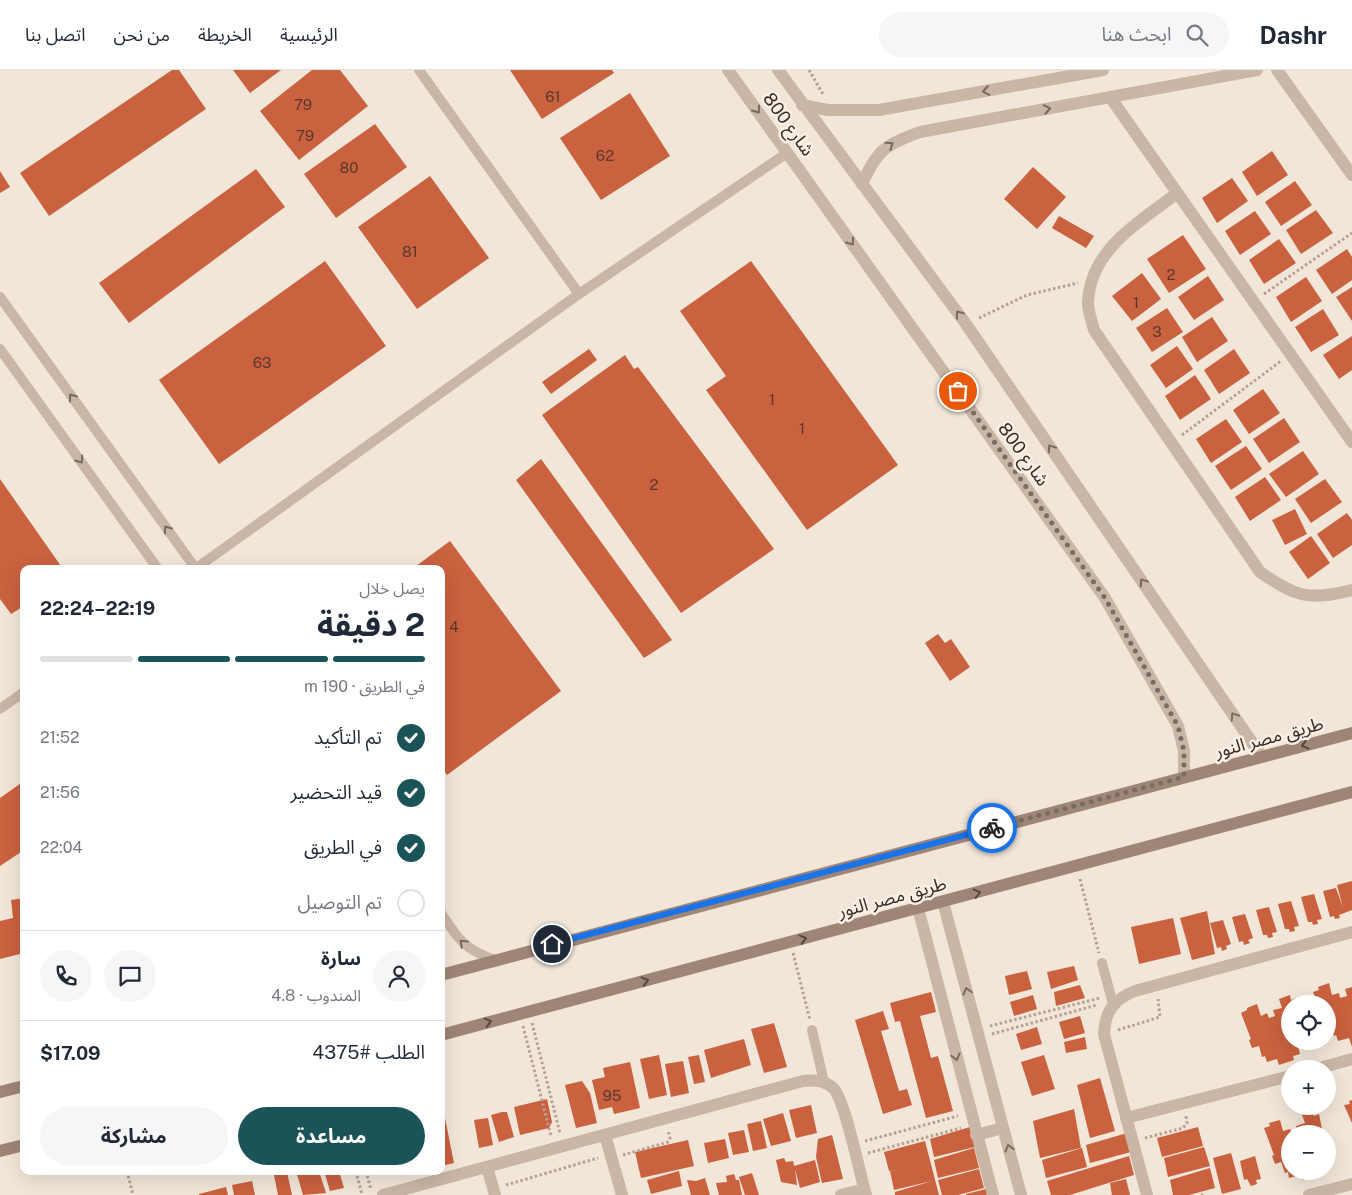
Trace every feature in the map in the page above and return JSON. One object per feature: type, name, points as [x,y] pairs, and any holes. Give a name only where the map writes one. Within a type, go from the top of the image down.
[{"type":"street","name":"شارع 800","points":[[728,70],[1105,598],[1178,726],[1184,751],[1184,777]]},
{"type":"street","name":"شارع 800","points":[[778,70],[802,105],[966,324],[1262,757]]},
{"type":"street","points":[[802,105],[828,110],[879,110],[1103,70]]},
{"type":"street","points":[[862,184],[873,159],[894,141],[920,132],[1257,70]]},
{"type":"street","points":[[1277,70],[1352,175]]},
{"type":"street","points":[[1110,97],[1352,441]]},
{"type":"street","points":[[1177,193],[1120,238],[1102,256],[1091,279],[1088,305],[1094,330],[1260,572],[1289,592],[1322,598],[1352,590]]},
{"type":"street","name":"طريق مصر النور","points":[[445,974],[1352,733]]},
{"type":"street","name":"طريق مصر النور","points":[[445,1034],[1352,792]]},
{"type":"street","points":[[943,902],[1022,1195]]},
{"type":"street","points":[[918,908],[992,1195]]},
{"type":"street","points":[[1147,1195],[1104,1034],[1106,1018],[1112,1000],[1154,986],[1352,932]]},
{"type":"street","points":[[1336,1063],[1352,1059]]},
{"type":"street","points":[[1126,1118],[1281,1078]]},
{"type":"street","points":[[383,1195],[665,1118],[804,1081],[814,1080],[824,1082],[838,1095],[865,1192],[841,1195]]},
{"type":"street","points":[[0,1092],[20,1087]]},
{"type":"street","points":[[974,1124],[1003,1128]]},
{"type":"street","points":[[605,1135],[622,1195]]},
{"type":"street","points":[[0,1151],[20,1146]]},
{"type":"street","points":[[487,1167],[494,1192]]},
{"type":"street","points":[[1309,1195],[1352,1184]]},
{"type":"lane","points":[[419,70],[579,294]]},
{"type":"lane","points":[[202,565],[579,294],[788,152]]},
{"type":"lane","points":[[0,297],[193,565]]},
{"type":"lane","points":[[0,349],[155,565]]},
{"type":"lane","points":[[0,709],[20,695]]},
{"type":"lane","points":[[445,919],[461,943],[476,954],[495,960]]},
{"type":"lane","points":[[1102,963],[1112,1000]]},
{"type":"lane","points":[[812,1030],[824,1082]]},
{"type":"path","points":[[810,70],[822,91],[828,110]]},
{"type":"path","points":[[1253,302],[1352,233]]},
{"type":"path","points":[[966,324],[1027,295],[1091,279]]},
{"type":"path","points":[[1171,443],[1290,354]]},
{"type":"path","points":[[1077,866],[1102,963]]},
{"type":"path","points":[[790,942],[812,1030]]},
{"type":"path","points":[[1104,1034],[1160,1018],[1161,1010],[1154,986]]},
{"type":"path","points":[[978,1033],[1050,1011],[1112,1000]]},
{"type":"path","points":[[978,1033],[1022,1026],[1112,1000]]},
{"type":"path","points":[[1050,1011],[1052,1018]]},
{"type":"path","points":[[524,1013],[554,1109],[559,1147]]},
{"type":"path","points":[[524,1013],[545,1111],[559,1147]]},
{"type":"path","points":[[1020,1019],[1022,1026]]},
{"type":"path","points":[[1133,1141],[1183,1128],[1188,1121],[1183,1104]]},
{"type":"path","points":[[545,1111],[554,1109]]},
{"type":"path","points":[[494,1192],[611,1156],[668,1142],[670,1138],[665,1118]]},
{"type":"path","points":[[853,1150],[974,1124]]},
{"type":"path","points":[[853,1150],[974,1124]]},
{"type":"path","points":[[127,1175],[133,1195]]},
{"type":"path","points":[[357,1175],[362,1195]]},
{"type":"path","points":[[367,1175],[372,1195]]},
{"type":"building","points":[[172,70],[179,70],[206,109],[49,216],[20,173]]},
{"type":"building","points":[[233,70],[281,70],[250,93]]},
{"type":"building","points":[[312,70],[340,70],[368,106],[299,160],[260,111]]},
{"type":"building","points":[[510,70],[612,70],[614,73],[542,119]]},
{"type":"building","points":[[630,93],[670,156],[601,200],[560,138]]},
{"type":"building","points":[[375,124],[407,167],[336,218],[304,174]]},
{"type":"building","points":[[1272,151],[1288,175],[1257,196],[1242,172]]},
{"type":"building","points":[[1033,167],[1066,197],[1037,229],[1004,199]]},
{"type":"building","points":[[256,169],[285,207],[129,323],[99,283]]},
{"type":"building","points":[[0,171],[10,187],[0,193]]},
{"type":"building","points":[[430,176],[489,258],[417,309],[358,227]]},
{"type":"building","points":[[1232,178],[1248,201],[1217,223],[1202,198]]},
{"type":"building","points":[[1295,181],[1312,205],[1281,226],[1265,202]]},
{"type":"building","points":[[1316,210],[1333,233],[1301,254],[1286,230]]},
{"type":"building","points":[[1255,211],[1271,234],[1240,255],[1225,231]]},
{"type":"building","points":[[1059,216],[1094,236],[1086,248],[1052,228]]},
{"type":"building","points":[[1183,235],[1206,269],[1169,293],[1147,259]]},
{"type":"building","points":[[1279,239],[1296,263],[1264,284],[1249,260]]},
{"type":"building","points":[[1347,249],[1352,257],[1352,280],[1332,294],[1316,270]]},
{"type":"building","points":[[325,261],[386,346],[219,464],[159,380]]},
{"type":"building","points":[[751,261],[898,465],[807,530],[706,390],[726,376],[680,311]]},
{"type":"building","points":[[1142,273],[1161,299],[1132,321],[1112,296]]},
{"type":"building","points":[[1208,276],[1224,300],[1194,320],[1178,297]]},
{"type":"building","points":[[1306,277],[1322,301],[1291,322],[1276,297]]},
{"type":"building","points":[[1352,287],[1352,321],[1336,297]]},
{"type":"building","points":[[1167,308],[1183,332],[1152,352],[1136,328]]},
{"type":"building","points":[[1323,309],[1339,335],[1311,352],[1295,327]]},
{"type":"building","points":[[1212,317],[1228,341],[1197,362],[1182,337]]},
{"type":"building","points":[[1352,336],[1352,370],[1339,379],[1323,355]]},
{"type":"building","points":[[1177,346],[1193,369],[1166,388],[1150,365]]},
{"type":"building","points":[[589,349],[597,360],[551,394],[542,382]]},
{"type":"building","points":[[1234,349],[1250,373],[1219,394],[1204,370]]},
{"type":"building","points":[[625,355],[634,369],[638,367],[774,549],[681,613],[542,415]]},
{"type":"building","points":[[1195,375],[1211,399],[1180,420],[1165,396]]},
{"type":"building","points":[[1263,389],[1280,413],[1249,434],[1233,410]]},
{"type":"building","points":[[1284,418],[1300,442],[1269,463],[1253,439]]},
{"type":"building","points":[[1226,419],[1242,442],[1211,463],[1196,439]]},
{"type":"building","points":[[1246,446],[1262,469],[1231,490],[1215,466]]},
{"type":"building","points":[[1303,451],[1319,474],[1286,497],[1269,474]]},
{"type":"building","points":[[541,459],[672,640],[644,658],[516,480]]},
{"type":"building","points":[[1265,477],[1281,500],[1250,521],[1235,497]]},
{"type":"building","points":[[0,479],[60,565],[20,565],[20,608],[11,614],[0,599]]},
{"type":"building","points":[[1325,479],[1342,502],[1311,523],[1295,499]]},
{"type":"building","points":[[1295,509],[1307,534],[1285,545],[1272,520]]},
{"type":"building","points":[[1347,513],[1352,520],[1352,545],[1333,558],[1317,534]]},
{"type":"building","points":[[1311,536],[1330,563],[1308,579],[1289,552]]},
{"type":"building","points":[[450,541],[561,691],[447,775],[445,772],[445,565],[417,565]]},
{"type":"building","points":[[938,634],[945,643],[951,639],[970,667],[950,681],[925,643]]},
{"type":"building","points":[[20,784],[20,853],[0,866],[0,798]]},
{"type":"building","points":[[1352,881],[1352,910],[1339,915],[1340,918],[1330,917],[1323,891],[1336,888],[1343,908],[1337,885]]},
{"type":"building","points":[[1314,894],[1322,919],[1317,920],[1318,924],[1313,925],[1312,922],[1308,922],[1301,897]]},
{"type":"building","points":[[20,899],[20,954],[0,959],[0,921],[13,918],[11,900]]},
{"type":"building","points":[[1291,901],[1299,926],[1294,927],[1295,931],[1290,932],[1289,929],[1285,929],[1278,904]]},
{"type":"building","points":[[1269,907],[1277,932],[1272,933],[1273,937],[1268,938],[1267,935],[1263,935],[1256,910]]},
{"type":"building","points":[[1207,911],[1215,954],[1192,960],[1180,918]]},
{"type":"building","points":[[1245,914],[1253,938],[1248,940],[1250,943],[1244,945],[1243,941],[1239,942],[1232,917]]},
{"type":"building","points":[[1173,918],[1181,954],[1139,964],[1131,927]]},
{"type":"building","points":[[1223,920],[1231,944],[1222,951],[1221,947],[1217,948],[1210,923]]},
{"type":"building","points":[[1074,966],[1078,980],[1051,989],[1047,972]]},
{"type":"building","points":[[1027,971],[1032,989],[1009,995],[1005,976]]},
{"type":"building","points":[[1329,983],[1332,995],[1314,995],[1313,992],[1319,990],[1318,987]]},
{"type":"building","points":[[1080,985],[1085,998],[1056,1006],[1054,992]]},
{"type":"building","points":[[1352,987],[1352,1047],[1349,1038],[1338,1041],[1336,1035],[1336,995],[1332,995],[1339,993],[1340,998],[1347,996],[1345,989]]},
{"type":"building","points":[[931,992],[936,1012],[920,1016],[931,1058],[938,1056],[953,1111],[926,1118],[900,1021],[895,1022],[890,1003]]},
{"type":"building","points":[[1033,995],[1037,1009],[1014,1016],[1010,1002]]},
{"type":"building","points":[[1257,1004],[1261,1016],[1267,1013],[1269,1018],[1275,1016],[1273,1010],[1281,1008],[1281,1050],[1299,1050],[1300,1054],[1293,1056],[1294,1060],[1281,1060],[1281,1064],[1279,1065],[1277,1059],[1267,1062],[1265,1056],[1262,1057],[1259,1046],[1252,1048],[1249,1040],[1251,1039],[1241,1013]]},
{"type":"building","points":[[883,1011],[889,1029],[881,1031],[899,1091],[907,1089],[912,1105],[883,1114],[855,1020]]},
{"type":"building","points":[[1080,1016],[1085,1033],[1064,1039],[1059,1022]]},
{"type":"building","points":[[774,1023],[787,1067],[764,1073],[751,1029]]},
{"type":"building","points":[[1037,1027],[1042,1044],[1021,1050],[1016,1034]]},
{"type":"building","points":[[1085,1037],[1087,1049],[1066,1053],[1064,1042]]},
{"type":"building","points":[[744,1039],[751,1065],[711,1078],[704,1050]]},
{"type":"building","points":[[659,1055],[667,1095],[649,1099],[640,1059]]},
{"type":"building","points":[[699,1055],[705,1082],[694,1084],[688,1057]]},
{"type":"building","points":[[1044,1055],[1055,1089],[1032,1096],[1021,1062]]},
{"type":"building","points":[[683,1061],[689,1093],[671,1097],[665,1064]]},
{"type":"building","points":[[630,1062],[640,1108],[614,1114],[612,1107],[599,1110],[592,1080],[605,1077],[603,1068]]},
{"type":"building","points":[[1100,1078],[1115,1131],[1090,1138],[1077,1085]]},
{"type":"building","points":[[582,1081],[590,1093],[597,1123],[576,1128],[565,1085]]},
{"type":"building","points":[[547,1099],[552,1122],[549,1128],[520,1135],[514,1107]]},
{"type":"building","points":[[1352,1100],[1352,1123],[1344,1105],[1350,1104],[1349,1101]]},
{"type":"building","points":[[811,1105],[817,1133],[796,1138],[789,1110]]},
{"type":"building","points":[[1074,1109],[1081,1148],[1040,1158],[1033,1121]]},
{"type":"building","points":[[507,1112],[514,1137],[499,1142],[491,1115]]},
{"type":"building","points":[[783,1113],[791,1141],[771,1146],[763,1119]]},
{"type":"building","points":[[1302,1115],[1319,1115],[1321,1125],[1299,1125],[1305,1123]]},
{"type":"building","points":[[445,1118],[454,1163],[445,1165]]},
{"type":"building","points":[[488,1118],[493,1145],[479,1148],[474,1120]]},
{"type":"building","points":[[1280,1120],[1281,1125],[1281,1162],[1275,1164],[1272,1156],[1274,1155],[1264,1128],[1270,1126],[1269,1123]]},
{"type":"building","points":[[761,1121],[767,1148],[753,1151],[747,1124]]},
{"type":"building","points":[[970,1127],[975,1147],[934,1157],[930,1139]]},
{"type":"building","points":[[1198,1127],[1203,1146],[1162,1157],[1157,1138]]},
{"type":"building","points":[[744,1130],[749,1152],[733,1155],[728,1133]]},
{"type":"building","points":[[1127,1133],[1131,1152],[1090,1163],[1086,1145]]},
{"type":"building","points":[[832,1135],[843,1179],[822,1183],[816,1157],[818,1139]]},
{"type":"building","points":[[725,1139],[729,1158],[708,1163],[704,1143]]},
{"type":"building","points":[[688,1140],[694,1166],[641,1178],[635,1152]]},
{"type":"building","points":[[925,1141],[939,1195],[895,1195],[895,1192],[932,1181],[894,1190],[890,1171],[898,1169],[889,1171],[884,1152]]},
{"type":"building","points":[[1204,1147],[1210,1166],[1168,1177],[1164,1158]]},
{"type":"building","points":[[974,1148],[979,1168],[938,1178],[934,1160]]},
{"type":"building","points":[[1082,1148],[1087,1167],[1046,1178],[1042,1160]]},
{"type":"building","points":[[1231,1153],[1241,1189],[1222,1194],[1213,1158]]},
{"type":"building","points":[[1129,1156],[1134,1175],[1070,1195],[1051,1195],[1047,1181]]},
{"type":"building","points":[[1255,1156],[1261,1179],[1256,1180],[1257,1184],[1251,1186],[1247,1179],[1244,1180],[1240,1161]]},
{"type":"building","points":[[784,1158],[786,1162],[793,1161],[794,1166],[815,1160],[820,1182],[800,1188],[795,1169],[797,1185],[781,1182],[776,1160]]},
{"type":"building","points":[[1210,1168],[1215,1188],[1189,1195],[1173,1195],[1170,1180]]},
{"type":"building","points":[[979,1169],[984,1188],[958,1195],[942,1195],[938,1180]]},
{"type":"building","points":[[679,1171],[682,1186],[651,1194],[647,1180]]},
{"type":"building","points":[[752,1173],[759,1195],[745,1195],[739,1177]]},
{"type":"building","points":[[734,1174],[736,1180],[739,1180],[742,1195],[719,1195],[716,1183],[727,1182],[726,1176]]},
{"type":"building","points":[[274,1175],[288,1175],[292,1195],[278,1195]]},
{"type":"building","points":[[297,1175],[320,1175],[326,1193],[303,1195]]},
{"type":"building","points":[[325,1175],[340,1175],[344,1188],[330,1191]]},
{"type":"building","points":[[705,1178],[710,1195],[691,1195],[687,1180],[696,1181]]},
{"type":"building","points":[[1126,1179],[1130,1195],[1112,1195],[1110,1183]]},
{"type":"building","points":[[252,1181],[255,1195],[234,1195],[232,1185]]},
{"type":"building","points":[[226,1187],[228,1195],[199,1195],[199,1194]]},
{"type":"building","points":[[986,1189],[987,1195],[966,1195],[966,1194]]},
{"type":"way so far","points":[[958,391],[1105,598],[1178,726],[1184,751],[1184,777],[992,828]]},
{"type":"route","points":[[552,944],[992,828]]}]
